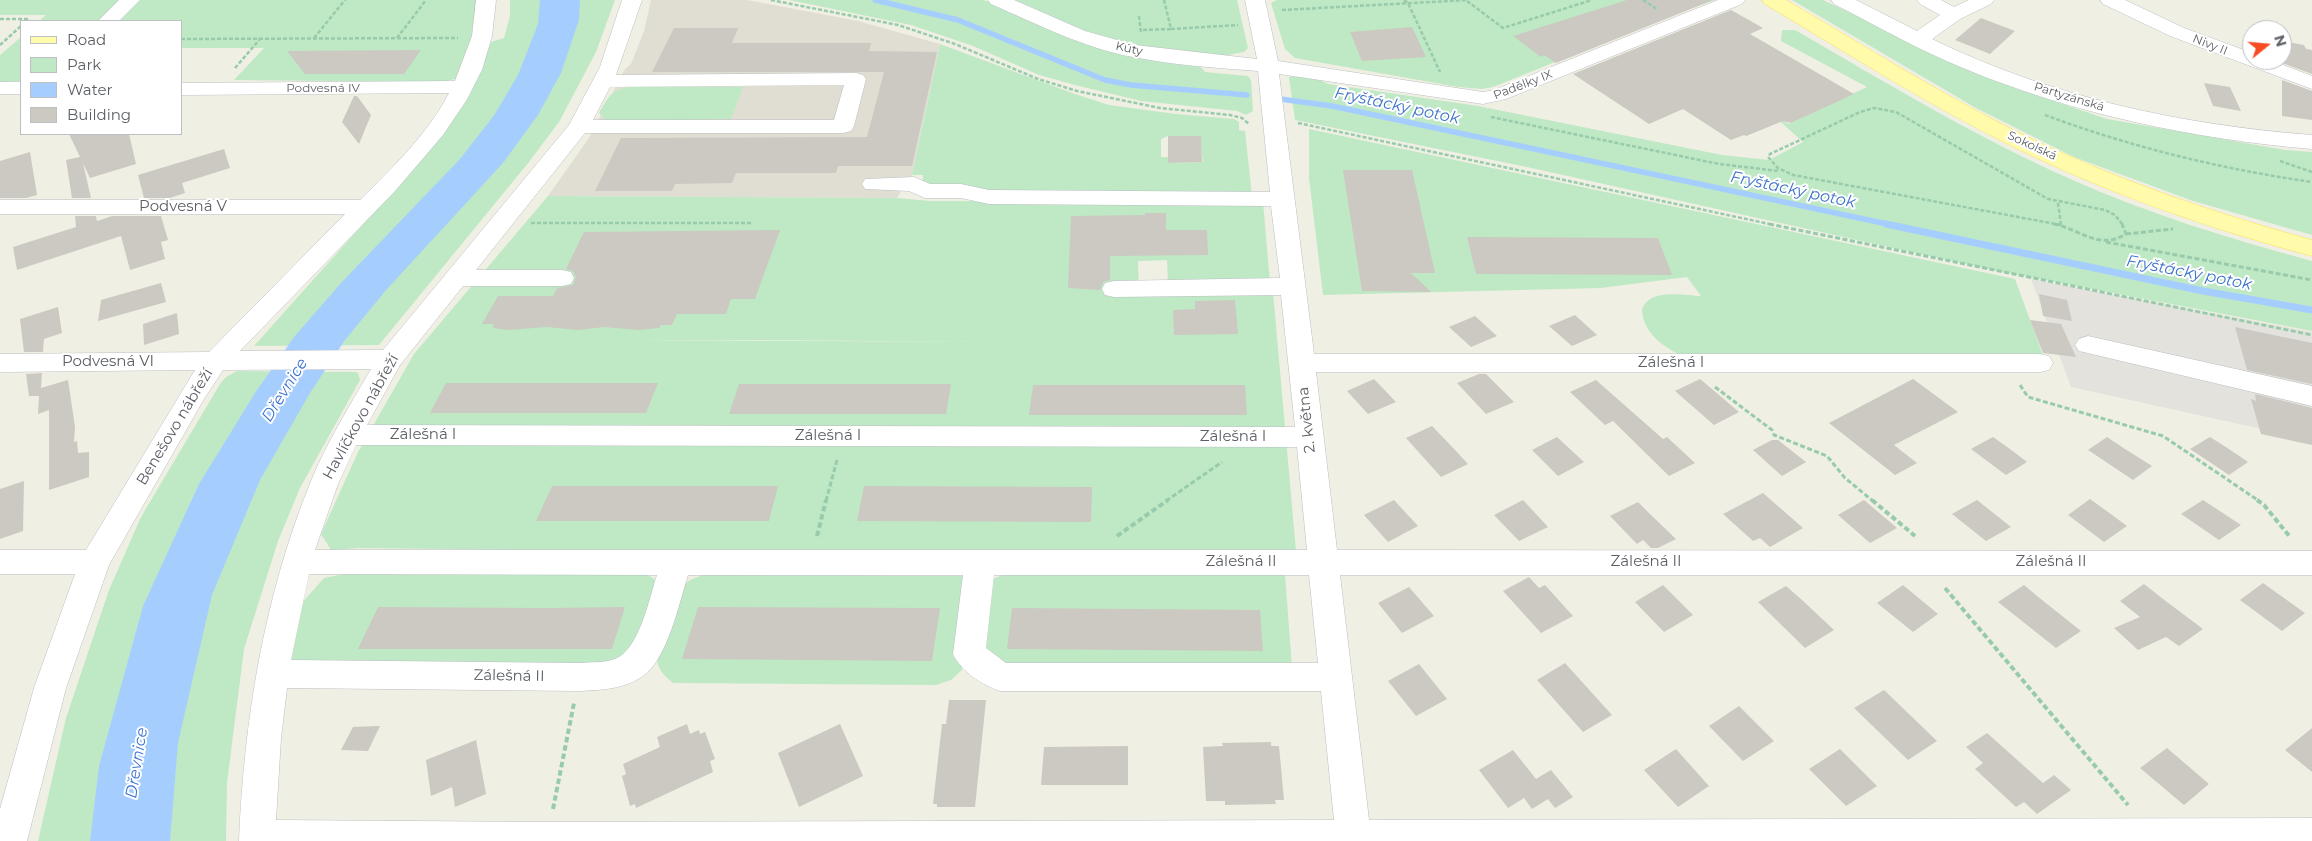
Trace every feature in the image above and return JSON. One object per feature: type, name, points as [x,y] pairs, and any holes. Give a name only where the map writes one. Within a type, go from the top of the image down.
[{"type":"main road","name":"Sokolská","points":[[1772,0],[1931,94],[2026,145],[2146,194],[2312,248]]},
{"type":"street","points":[[109,20],[130,0]]},
{"type":"street","name":"Benešovo nábřeží","points":[[7,833],[50,688],[95,562],[194,392],[216,361],[430,138],[464,88],[477,58],[485,29],[486,0]]},
{"type":"street","name":"Havlíčkovo nábřeží","points":[[257,839],[264,738],[272,674],[296,562],[324,484],[348,435],[380,359],[456,278],[579,127],[603,81],[632,0]]},
{"type":"street","name":"Padělky IX","points":[[1269,73],[1476,98],[1495,97],[1735,0]]},
{"type":"street","name":"Partyzánská","points":[[1841,0],[1986,70],[2058,95],[2112,111],[2168,124],[2312,142]]},
{"type":"street","points":[[1926,0],[1953,15]]},
{"type":"street","points":[[1920,39],[1953,15],[1984,0]]},
{"type":"street","name":"Nivy II","points":[[2110,0],[2186,35],[2312,83]]},
{"type":"street","name":"Kúty","points":[[1007,1],[1078,35],[1118,48],[1269,73]]},
{"type":"street","name":"2. května","points":[[1257,6],[1269,73],[1260,125],[1283,199],[1353,838]]},
{"type":"street","points":[[579,127],[843,126],[856,79],[603,81]]},
{"type":"street","points":[[0,88],[20,88]]},
{"type":"street","name":"Podvesná IV","points":[[182,89],[464,88]]},
{"type":"street","points":[[874,184],[914,184],[925,191],[961,192],[989,197],[1283,199]]},
{"type":"street","name":"Podvesná V","points":[[0,207],[365,207]]},
{"type":"street","points":[[456,278],[562,278]]},
{"type":"street","points":[[1114,289],[1293,286]]},
{"type":"street","points":[[2088,345],[2312,396]]},
{"type":"street","name":"Podvesná VI","points":[[0,363],[380,359]]},
{"type":"street","name":"Zálešná I","points":[[1301,363],[2040,363]]},
{"type":"street","name":"Zálešná I","points":[[348,435],[1310,437]]},
{"type":"street","points":[[0,562],[95,562]]},
{"type":"street","name":"Zálešná II","points":[[296,562],[676,564],[1322,562],[2311,563]]},
{"type":"street","points":[[980,563],[969,654],[1000,677],[1336,678]]},
{"type":"street","name":"Zálešná II","points":[[272,674],[580,677],[611,675],[633,665],[642,658],[650,645],[676,564]]},
{"type":"street","points":[[257,839],[2312,835]]},
{"type":"path","points":[[314,38],[345,0]]},
{"type":"path","points":[[397,38],[426,0]]},
{"type":"path","points":[[771,0],[898,25],[955,44],[1038,79],[1077,91],[1160,108],[1238,116],[1260,125],[1293,131],[1298,123],[1325,127],[1889,250],[2312,335]]},
{"type":"path","points":[[1164,0],[1171,28]]},
{"type":"path","points":[[1404,0],[1408,3],[1440,71],[1438,92]]},
{"type":"path","points":[[1257,6],[1467,0],[1503,28],[1592,0]]},
{"type":"path","points":[[0,19],[28,20]]},
{"type":"path","points":[[1141,30],[1239,25]]},
{"type":"path","points":[[0,45],[20,27]]},
{"type":"path","points":[[182,39],[467,38]]},
{"type":"path","points":[[217,89],[261,39]]},
{"type":"path","points":[[1782,171],[1770,162],[1768,157],[1770,154],[1860,112],[1882,108],[1896,112],[2058,203],[2091,206],[2106,211],[2125,227],[2126,234],[2121,238],[2100,241]]},
{"type":"path","points":[[1488,117],[1719,164],[1782,171],[2061,225],[2080,235],[2100,241],[2312,280]]},
{"type":"path","points":[[2058,203],[2061,225]]},
{"type":"path","points":[[528,223],[751,223]]},
{"type":"path","points":[[1688,363],[1732,402],[1772,430],[1774,435],[1827,456],[1845,478],[1935,562],[2152,835]]},
{"type":"path","points":[[2005,363],[2028,397],[2163,436],[2264,505],[2311,563]]},
{"type":"path","points":[[810,563],[843,436]]},
{"type":"path","points":[[1079,563],[1257,437]]},
{"type":"path","points":[[546,839],[580,677]]},
{"type":"shaded area","points":[[651,0],[747,0],[858,21],[940,44],[912,175],[897,198],[548,196],[589,138],[625,69],[631,64],[644,31]]},
{"type":"shaded area","points":[[2031,279],[2312,332],[2312,440],[2071,387]]},
{"type":"green space","points":[[0,0],[476,0],[477,32],[459,78],[442,82],[234,80],[264,48],[182,48],[182,20],[40,20],[46,15],[0,15]]},
{"type":"green space","points":[[510,0],[615,0],[596,52],[559,122],[529,162],[379,345],[254,346],[439,139],[470,95],[491,42],[504,38],[510,16]]},
{"type":"green space","points":[[789,0],[983,0],[1199,65],[1205,72],[1248,76],[1251,80],[1253,111],[1246,115],[1237,111],[1141,101],[1039,75],[973,46],[911,25]]},
{"type":"green space","points":[[1004,0],[1237,0],[1248,48],[1244,52],[1211,58],[1114,42]]},
{"type":"green space","points":[[1277,0],[1715,0],[1672,15],[1493,87],[1482,89],[1458,87],[1295,58],[1285,49],[1271,3]]},
{"type":"green space","points":[[1792,0],[1823,0],[1987,78],[2107,119],[2285,150],[2312,152],[2312,235],[2193,201],[2074,157],[1976,108]]},
{"type":"green space","points":[[1782,30],[1795,30],[1964,126],[2068,178],[2128,203],[2188,224],[2312,261],[2312,331],[1993,270],[1527,167],[1295,120],[1289,77],[1293,76],[1315,78],[1328,84],[1478,106],[1722,155],[1769,160],[1803,142],[1774,116],[1789,124],[1867,87],[1781,41]]},
{"type":"green space","points":[[20,38],[20,81],[0,82],[0,55]]},
{"type":"green space","points":[[940,44],[1109,105],[1234,119],[1239,122],[1239,130],[1245,131],[1252,196],[999,194],[922,186],[923,175],[912,175]],"holes":[[[1168,136],[1200,136],[1203,162],[1168,163],[1168,157],[1161,157],[1161,139]]]},
{"type":"green space","points":[[640,86],[743,87],[731,119],[623,121],[606,120],[599,113],[607,100],[615,92],[625,88]]},
{"type":"green space","points":[[1309,129],[2015,279],[2044,358],[1684,356],[1656,339],[1646,326],[1642,310],[1651,298],[1667,294],[1701,296],[1687,277],[1601,288],[1323,295],[1309,178]]},
{"type":"green space","points":[[548,196],[897,198],[931,201],[1263,202],[1270,282],[1168,284],[1167,260],[1138,261],[1139,292],[1273,292],[1296,551],[359,548],[331,550],[321,534],[358,452],[414,354]],"holes":[[[620,340],[760,340],[1001,342]]]},
{"type":"green space","points":[[237,371],[355,372],[358,373],[360,380],[300,488],[278,541],[244,649],[227,783],[226,841],[38,841],[66,718],[109,590],[141,517],[220,384],[226,377]]},
{"type":"green space","points":[[355,572],[646,574],[658,581],[631,656],[614,665],[291,661],[301,604],[324,578]]},
{"type":"green space","points":[[1005,574],[1285,574],[1292,667],[1001,664],[983,651],[993,579]]},
{"type":"green space","points":[[703,575],[962,576],[973,586],[962,670],[951,680],[936,685],[673,683],[662,673],[658,665],[659,650],[665,626],[680,588],[688,581]]},
{"type":"water","name":"Dřevnice","points":[[540,0],[580,0],[579,20],[561,73],[538,115],[503,163],[387,289],[345,340],[310,393],[260,480],[212,595],[178,743],[170,841],[90,841],[99,766],[143,606],[199,484],[255,393],[294,337],[341,283],[460,159],[495,114],[518,75],[538,24]]},
{"type":"building","points":[[1627,0],[1713,0],[1556,63],[1544,55],[1541,57],[1513,36]]},
{"type":"building","points":[[1731,10],[1763,28],[1750,34],[1854,94],[1791,123],[1783,121],[1731,140],[1683,109],[1649,124],[1573,74]]},
{"type":"building","points":[[1981,18],[2015,31],[1990,54],[1955,40]]},
{"type":"building","points":[[1412,27],[1426,57],[1362,61],[1350,32]]},
{"type":"building","points":[[674,28],[738,28],[732,43],[871,43],[869,51],[937,52],[912,166],[838,166],[836,173],[736,173],[732,183],[675,184],[672,191],[595,191],[621,138],[867,137],[884,72],[652,72]]},
{"type":"building","points":[[2292,43],[2304,45],[2306,49],[2312,50],[2312,74],[2292,67]]},
{"type":"building","points":[[421,50],[404,74],[305,74],[287,51]]},
{"type":"building","points":[[2282,80],[2312,91],[2312,120],[2282,116]]},
{"type":"building","points":[[2204,83],[2230,87],[2241,111],[2213,106]]},
{"type":"building","points":[[354,96],[357,96],[371,115],[359,144],[342,122]]},
{"type":"building","points":[[69,135],[129,135],[136,164],[90,178],[83,163],[91,198],[72,198],[66,160],[80,157]]},
{"type":"building","points":[[1168,136],[1201,136],[1202,162],[1168,163]]},
{"type":"building","points":[[224,149],[230,168],[182,183],[185,193],[170,198],[144,198],[138,175]]},
{"type":"building","points":[[30,152],[37,195],[26,198],[0,198],[0,161]]},
{"type":"building","points":[[1343,170],[1412,170],[1435,273],[1411,273],[1431,292],[1362,291]]},
{"type":"building","points":[[1145,213],[1166,213],[1166,230],[1207,230],[1208,255],[1110,256],[1110,280],[1103,282],[1100,290],[1068,288],[1071,216],[1145,215]]},
{"type":"building","points":[[75,216],[96,216],[97,221],[112,216],[161,216],[168,240],[161,242],[165,259],[130,270],[121,236],[17,270],[13,247],[76,227]]},
{"type":"building","points":[[780,230],[755,299],[731,299],[726,314],[677,314],[672,325],[661,325],[659,328],[639,330],[604,327],[578,330],[547,327],[508,330],[493,328],[494,324],[482,324],[498,296],[553,296],[557,288],[573,285],[576,277],[573,271],[566,269],[584,232]]},
{"type":"building","points":[[1467,237],[1658,238],[1672,275],[1476,274]]},
{"type":"building","points":[[161,283],[166,302],[98,321],[101,300]]},
{"type":"building","points":[[2039,294],[2067,300],[2072,321],[2043,316]]},
{"type":"building","points":[[1235,300],[1238,334],[1174,335],[1173,310],[1195,309],[1195,301]]},
{"type":"building","points":[[58,307],[62,333],[44,339],[43,352],[24,352],[20,319]]},
{"type":"building","points":[[177,313],[179,334],[144,345],[143,324]]},
{"type":"building","points":[[1575,315],[1597,335],[1572,346],[1549,326]]},
{"type":"building","points":[[1475,316],[1497,336],[1471,347],[1449,327]]},
{"type":"building","points":[[2030,320],[2061,324],[2076,357],[2043,353]]},
{"type":"building","points":[[2235,327],[2312,343],[2312,384],[2247,370]]},
{"type":"building","points":[[42,373],[41,388],[68,380],[75,427],[74,442],[77,441],[78,453],[89,452],[89,477],[49,490],[49,410],[38,414],[39,396],[29,396],[26,374]]},
{"type":"building","points":[[1479,374],[1486,374],[1514,402],[1486,414],[1457,383]]},
{"type":"building","points":[[1374,379],[1396,402],[1368,414],[1347,391]]},
{"type":"building","points":[[1700,379],[1739,412],[1714,425],[1675,391]]},
{"type":"building","points":[[1913,379],[1958,412],[1894,445],[1917,463],[1895,475],[1829,423]]},
{"type":"building","points":[[1596,380],[1663,439],[1667,437],[1695,463],[1669,476],[1613,421],[1605,425],[1570,392]]},
{"type":"building","points":[[446,383],[658,383],[646,413],[430,413]]},
{"type":"building","points":[[739,384],[951,384],[946,414],[729,414]]},
{"type":"building","points":[[1033,385],[1245,385],[1247,415],[1029,415]]},
{"type":"building","points":[[2255,394],[2312,408],[2312,445],[2261,434],[2251,399],[2256,401]]},
{"type":"building","points":[[1432,426],[1468,464],[1441,477],[1406,438]]},
{"type":"building","points":[[1557,437],[1584,462],[1558,476],[1532,450]]},
{"type":"building","points":[[1993,437],[2027,462],[2006,475],[1971,449]]},
{"type":"building","points":[[2107,437],[2152,466],[2133,480],[2088,450]]},
{"type":"building","points":[[2210,437],[2248,462],[2229,475],[2190,449]]},
{"type":"building","points":[[1772,440],[1778,440],[1806,462],[1782,476],[1753,450]]},
{"type":"building","points":[[24,481],[23,531],[0,539],[0,489]]},
{"type":"building","points":[[552,486],[778,486],[769,521],[536,521]]},
{"type":"building","points":[[864,486],[1092,487],[1091,522],[857,521]]},
{"type":"building","points":[[1763,493],[1803,528],[1770,547],[1760,538],[1753,541],[1723,514]]},
{"type":"building","points":[[2090,499],[2127,526],[2104,542],[2068,515]]},
{"type":"building","points":[[1394,500],[1418,526],[1388,542],[1364,515]]},
{"type":"building","points":[[1523,500],[1548,527],[1519,541],[1494,515]]},
{"type":"building","points":[[1864,500],[1897,528],[1870,543],[1838,515]]},
{"type":"building","points":[[1977,500],[2011,527],[1986,541],[1952,514]]},
{"type":"building","points":[[2203,500],[2241,525],[2219,540],[2181,514]]},
{"type":"building","points":[[1638,502],[1676,539],[1658,548],[1651,548],[1643,540],[1637,544],[1610,516]]},
{"type":"building","points":[[1529,577],[1539,588],[1545,585],[1573,616],[1541,633],[1503,591]]},
{"type":"building","points":[[2263,583],[2305,613],[2282,631],[2240,600]]},
{"type":"building","points":[[2144,584],[2203,629],[2179,646],[2166,637],[2138,650],[2114,628],[2140,617],[2120,601]]},
{"type":"building","points":[[1663,585],[1693,615],[1664,632],[1635,602]]},
{"type":"building","points":[[1903,585],[1938,614],[1913,632],[1877,603]]},
{"type":"building","points":[[2024,585],[2081,631],[2056,648],[1998,602]]},
{"type":"building","points":[[1786,586],[1834,630],[1805,648],[1758,602]]},
{"type":"building","points":[[1409,587],[1434,616],[1402,633],[1378,603]]},
{"type":"building","points":[[378,607],[625,607],[612,649],[358,649]]},
{"type":"building","points":[[698,607],[940,608],[932,661],[682,659]]},
{"type":"building","points":[[1012,608],[1260,610],[1263,651],[1007,649]]},
{"type":"building","points":[[1565,663],[1612,715],[1583,732],[1537,680]]},
{"type":"building","points":[[1419,664],[1447,699],[1416,716],[1388,681]]},
{"type":"building","points":[[1884,690],[1937,741],[1908,760],[1854,708]]},
{"type":"building","points":[[949,700],[986,700],[975,807],[937,807],[937,804],[933,804],[942,724],[946,724]]},
{"type":"building","points":[[1739,706],[1774,741],[1743,761],[1709,726]]},
{"type":"building","points":[[687,724],[690,734],[699,730],[700,734],[705,732],[715,759],[710,761],[713,772],[636,808],[635,804],[630,806],[622,776],[626,774],[623,764],[660,747],[657,737]]},
{"type":"building","points":[[840,724],[863,776],[799,807],[778,753]]},
{"type":"building","points":[[380,726],[368,751],[341,750],[353,727]]},
{"type":"building","points":[[2312,728],[2312,772],[2285,750]]},
{"type":"building","points":[[1987,733],[2043,783],[2054,775],[2071,790],[2037,814],[2024,802],[2016,807],[1975,769],[1983,763],[1966,747]]},
{"type":"building","points":[[476,740],[486,794],[455,807],[452,787],[431,796],[426,760]]},
{"type":"building","points":[[1271,742],[1271,746],[1279,746],[1284,800],[1275,800],[1276,804],[1225,805],[1225,801],[1206,801],[1203,747],[1223,746],[1222,743]]},
{"type":"building","points":[[1128,746],[1128,785],[1041,785],[1044,747]]},
{"type":"building","points":[[2167,748],[2209,784],[2184,805],[2140,768]]},
{"type":"building","points":[[1676,749],[1709,786],[1678,807],[1644,770]]},
{"type":"building","points":[[1840,749],[1877,786],[1846,806],[1809,769]]},
{"type":"building","points":[[1513,750],[1536,779],[1551,770],[1573,797],[1555,808],[1548,799],[1532,809],[1524,798],[1508,808],[1479,770]]},
{"type":"waterway","name":"Fryštácký potok","points":[[875,0],[958,20],[1105,80],[1131,85],[1247,95]]},
{"type":"waterway","name":"Fryštácký potok","points":[[1273,98],[1332,106],[1892,225]]},
{"type":"waterway","name":"Fryštácký potok","points":[[1886,224],[2203,291],[2312,310]]}]
